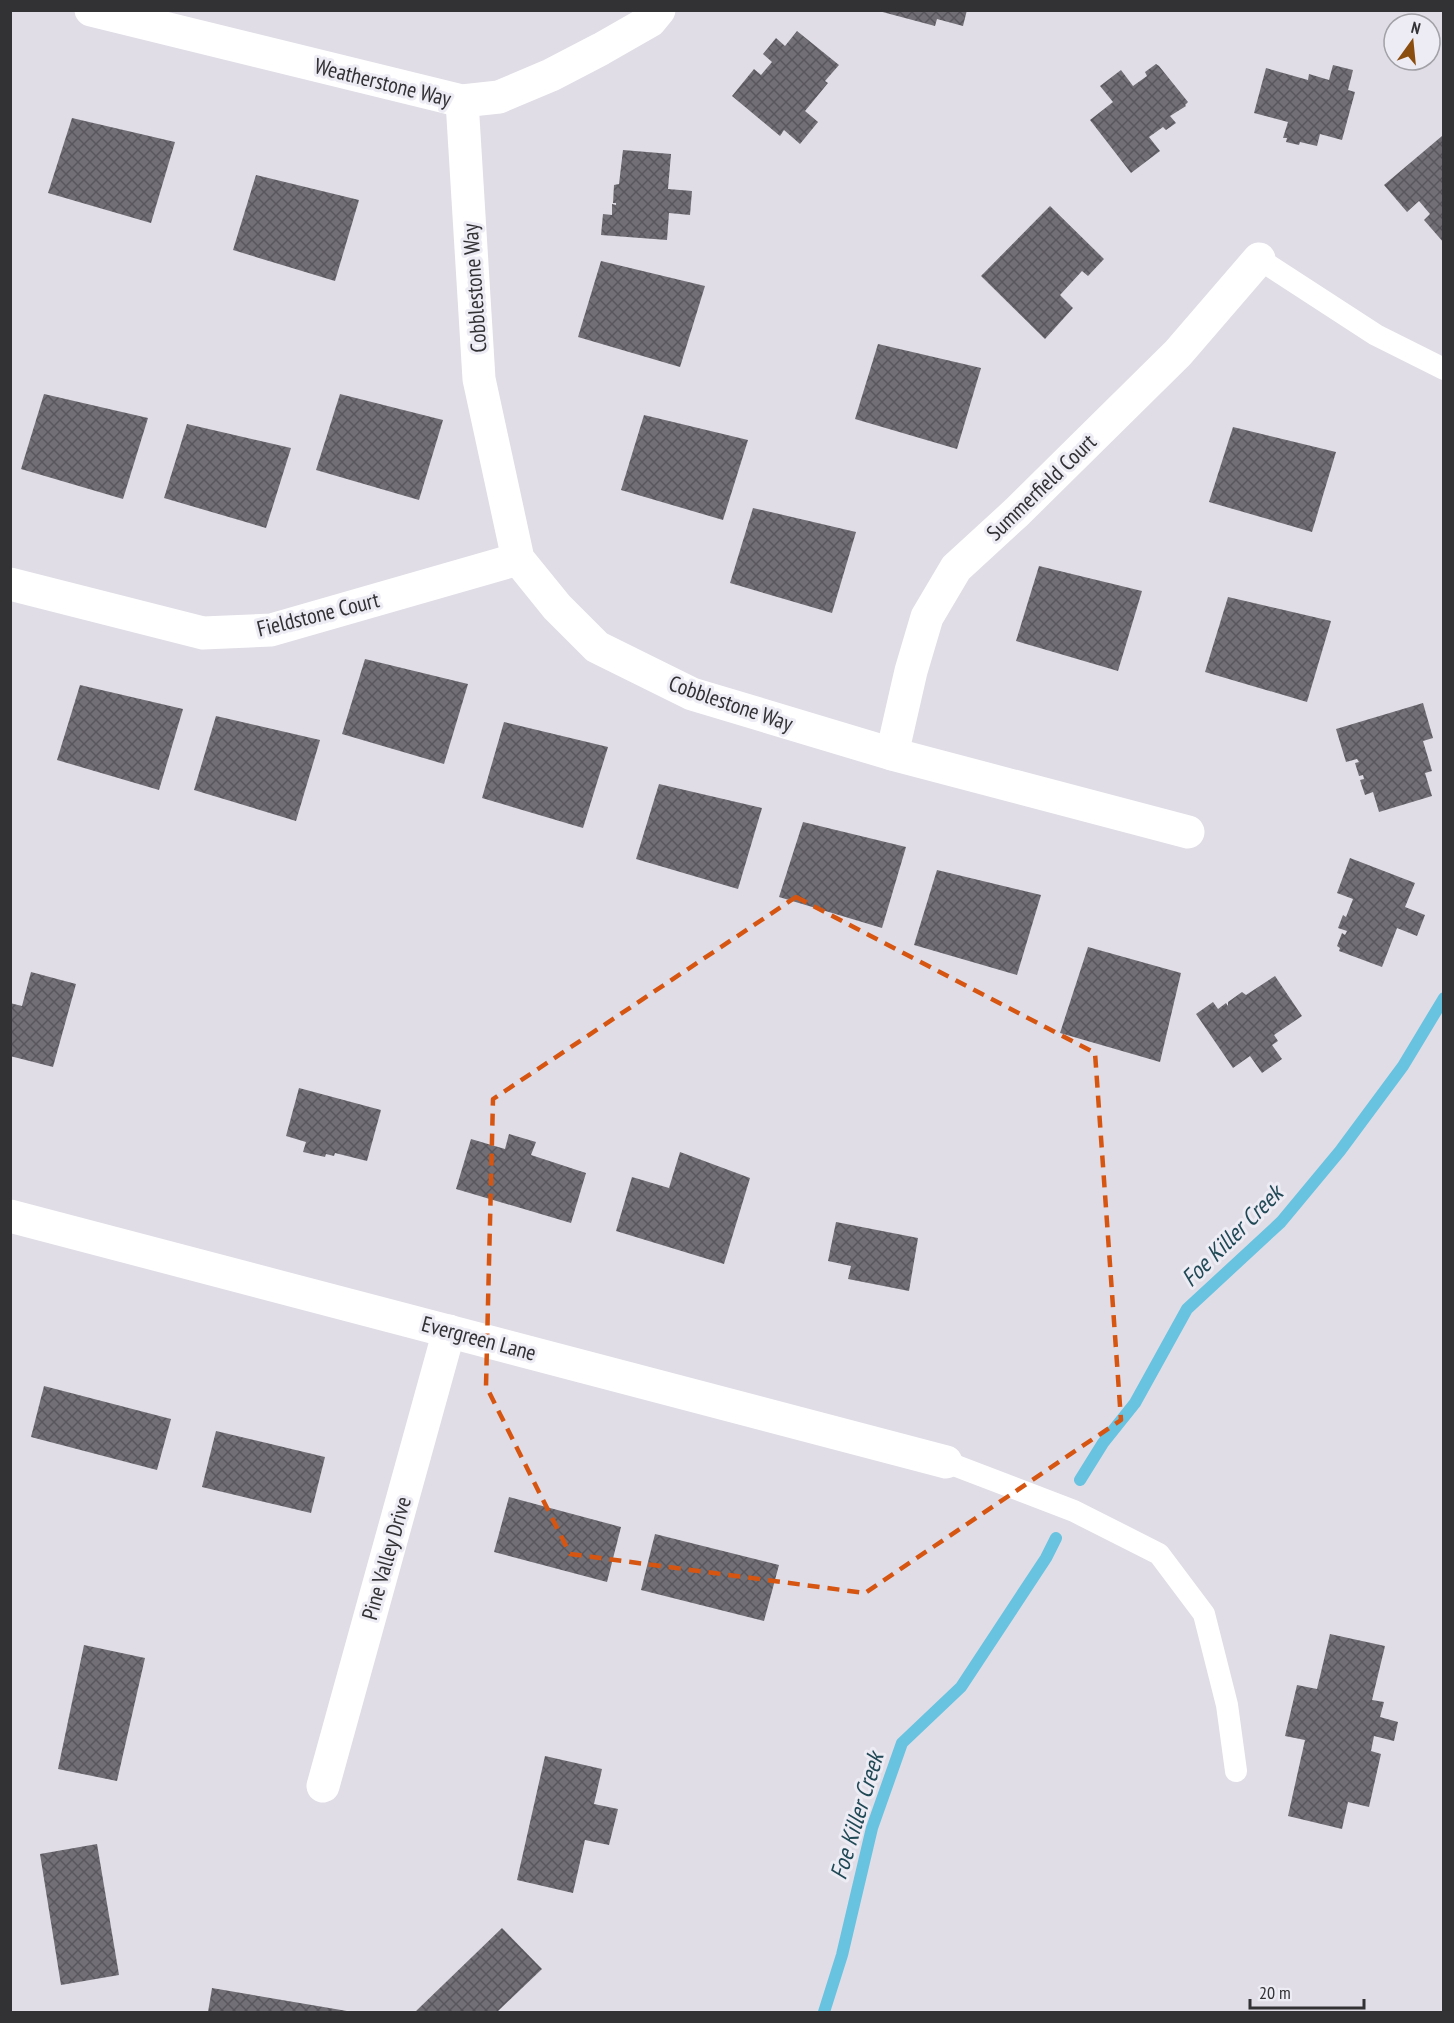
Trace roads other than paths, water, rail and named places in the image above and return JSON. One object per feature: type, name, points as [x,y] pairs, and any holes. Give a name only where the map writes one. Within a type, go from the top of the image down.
[{"type":"street","name":"Weatherstone Way","points":[[91,10],[462,101],[499,97],[551,75],[650,21],[659,10]]},
{"type":"street","name":"Cobblestone Way","points":[[462,101],[479,379],[518,559],[557,607],[597,647],[692,694],[892,754],[1188,832]]},
{"type":"street","name":"Summerfield Court","points":[[892,754],[911,671],[927,617],[956,568],[1017,512],[1178,353],[1259,259]]},
{"type":"street","name":"Fieldstone Court","points":[[10,584],[203,633],[271,630],[518,559]]},
{"type":"street","name":"Evergreen Lane","points":[[10,1216],[946,1462]]},
{"type":"street","name":"Pine Valley Drive","points":[[323,1786],[449,1331]]},
{"type":"lane","points":[[1259,259],[1376,335],[1443,369]]},
{"type":"lane","points":[[946,1462],[1074,1511],[1159,1554],[1204,1614],[1227,1705],[1236,1771]]},
{"type":"waterway","name":"Foe Killer Creek","points":[[1080,1480],[1103,1443],[1135,1403],[1187,1309],[1281,1222],[1340,1151],[1403,1066],[1444,998]]},
{"type":"waterway","name":"Foe Killer Creek","points":[[824,2012],[842,1955],[872,1828],[902,1743],[961,1687],[1046,1558],[1056,1538]]}]
